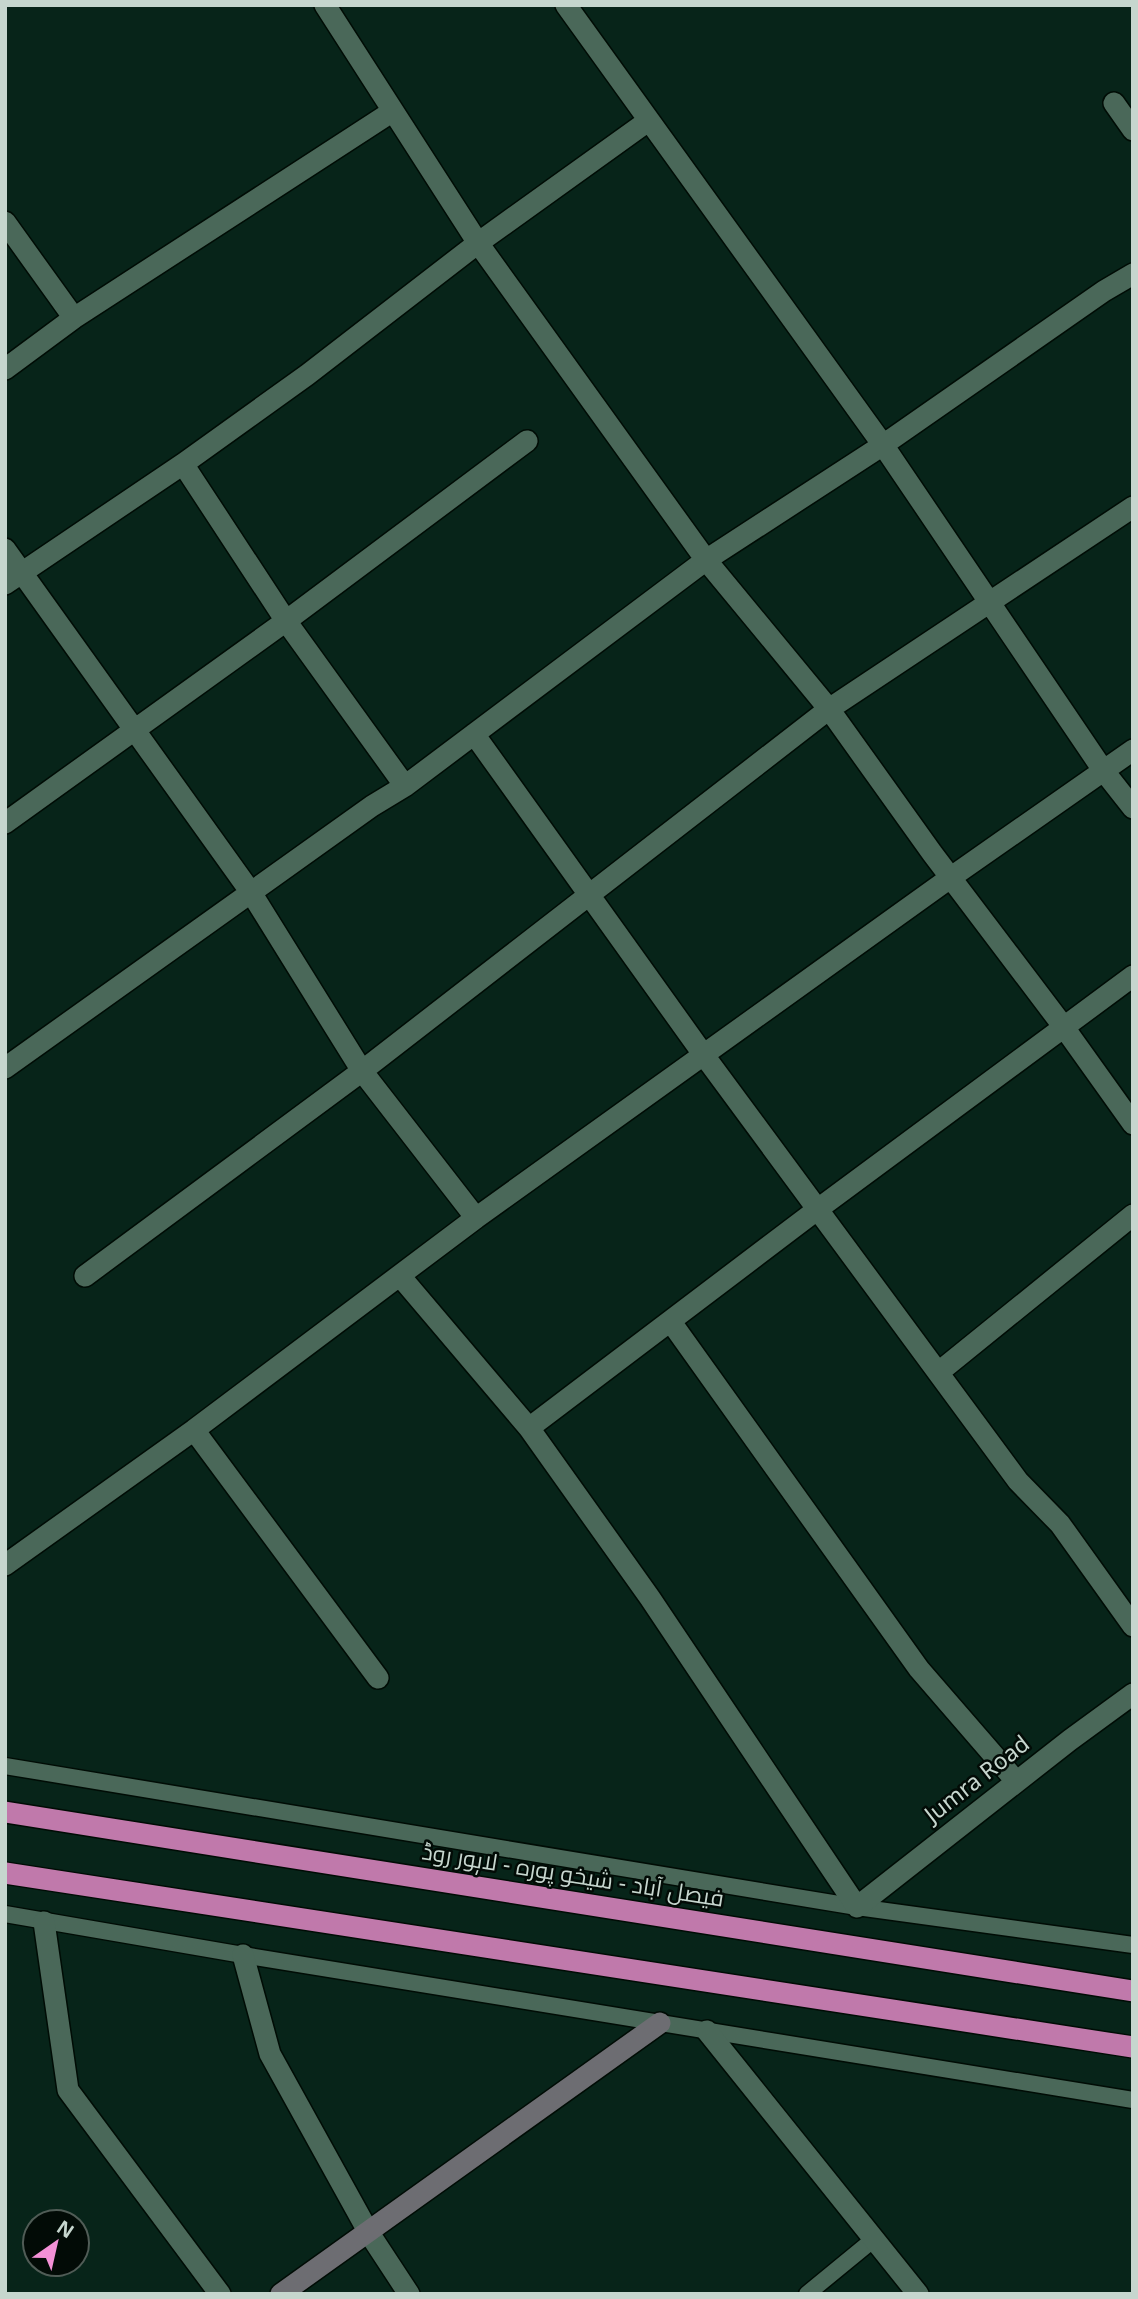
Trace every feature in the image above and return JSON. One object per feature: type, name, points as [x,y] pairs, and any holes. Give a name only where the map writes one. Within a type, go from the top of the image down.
[{"type":"highway","name":"فیصل آباد - شیخو پورہ - لاہور روڈ","points":[[5,1812],[1133,1991]]},
{"type":"highway","points":[[5,1873],[1133,2047]]},
{"type":"street","points":[[325,5],[478,243],[706,560],[829,709],[950,878],[1063,1026],[1133,1124]]},
{"type":"street","points":[[566,5],[883,445],[1103,770],[1133,808]]},
{"type":"street","points":[[1114,103],[1133,130]]},
{"type":"street","points":[[5,369],[74,318],[393,111]]},
{"type":"street","points":[[13,578],[183,464],[307,375],[478,243],[648,121]]},
{"type":"street","points":[[5,222],[74,318]]},
{"type":"street","points":[[5,1068],[372,806],[405,786],[706,560],[883,445],[1104,291],[1133,274]]},
{"type":"street","points":[[5,823],[286,621],[527,441]]},
{"type":"street","points":[[183,464],[286,621],[405,786]]},
{"type":"street","points":[[85,1276],[362,1071],[829,709],[1133,507]]},
{"type":"street","points":[[5,549],[13,578],[135,730],[252,894],[362,1071],[476,1218]]},
{"type":"street","points":[[474,734],[703,1054],[1018,1481],[1060,1524],[1133,1626]]},
{"type":"street","points":[[5,1565],[194,1430],[476,1218],[1133,750]]},
{"type":"street","points":[[528,1429],[818,1209],[1133,976]]},
{"type":"street","points":[[939,1372],[1133,1215]]},
{"type":"street","points":[[400,1276],[528,1429],[650,1598],[857,1907]]},
{"type":"street","points":[[671,1322],[919,1669],[1016,1781]]},
{"type":"street","points":[[194,1430],[378,1678]]},
{"type":"street","name":"Jumra Road","points":[[857,1907],[1016,1781],[1133,1694]]},
{"type":"street","points":[[44,1922],[68,2090],[220,2294]]},
{"type":"street","points":[[243,1955],[270,2054],[369,2233],[409,2294]]},
{"type":"street","points":[[281,2294],[660,2023]]},
{"type":"street","points":[[707,2031],[918,2294]]},
{"type":"lane","points":[[5,1766],[857,1907],[1133,1945]]},
{"type":"lane","points":[[5,1914],[1133,2100]]},
{"type":"lane","points":[[807,2294],[874,2239]]}]
